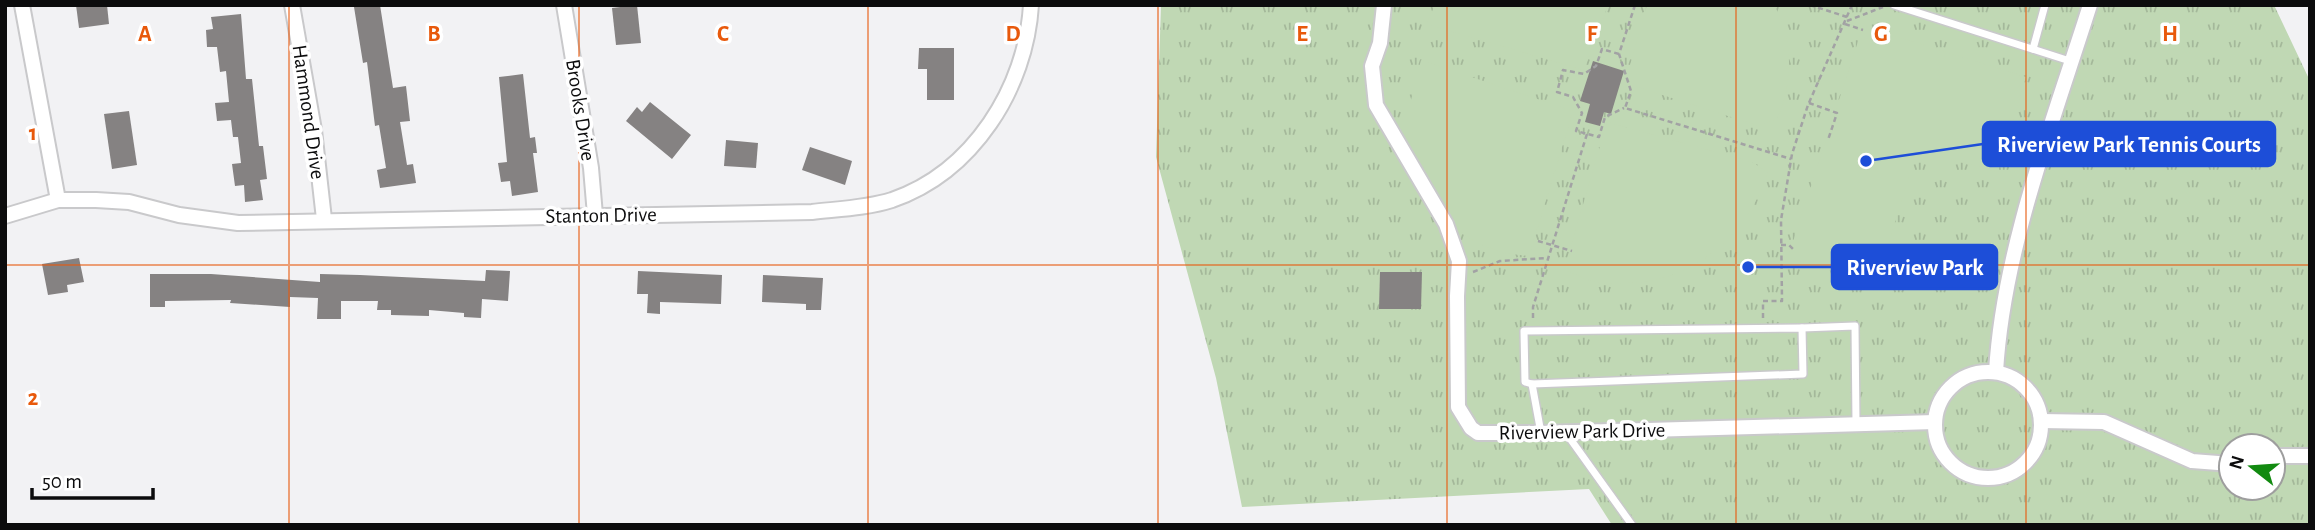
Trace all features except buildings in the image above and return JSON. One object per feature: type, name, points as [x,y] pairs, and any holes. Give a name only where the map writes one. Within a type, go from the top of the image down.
[{"type":"street","points":[[22,5],[58,200]]},
{"type":"street","name":"Hammond Drive","points":[[292,5],[314,130],[324,219]]},
{"type":"street","name":"Brooks Drive","points":[[564,5],[591,169],[595,215]]},
{"type":"street","name":"Stanton Drive","points":[[5,216],[58,200],[130,202],[179,215],[238,223],[324,219],[812,212],[891,200],[918,188],[969,149],[1009,94],[1027,42],[1031,5]]},
{"type":"street","name":"Riverview Park Drive","points":[[1384,5],[1380,43],[1372,66],[1376,105],[1446,224],[1460,261],[1458,407],[1462,416],[1478,433],[1934,422]]},
{"type":"street","points":[[1996,372],[1999,329],[2008,281],[2090,5]]},
{"type":"street","points":[[1979,372],[1996,372],[2013,378],[2027,389],[2037,404],[2041,421],[2039,438],[2032,454],[2013,471],[1988,479],[1971,476],[1955,468],[1936,439],[1934,422],[1939,405],[1955,384],[1979,372]]},
{"type":"street","points":[[2041,421],[2104,422],[2192,461],[2217,463]]},
{"type":"street","points":[[2287,456],[2310,456]]},
{"type":"lane","points":[[1894,5],[2073,62]]},
{"type":"lane","points":[[2033,50],[2045,5]]},
{"type":"lane","points":[[1802,328],[1803,374],[1532,384],[1525,382],[1524,331],[1855,326],[1856,423]]},
{"type":"lane","points":[[1532,384],[1541,433]]},
{"type":"lane","points":[[1566,432],[1632,525]]},
{"type":"path","points":[[1625,108],[1631,91],[1619,54],[1635,5]]},
{"type":"path","points":[[1810,5],[1848,17]]},
{"type":"path","points":[[1763,328],[1763,301],[1782,301],[1781,245],[1784,198],[1791,159],[1808,103],[1852,5]]},
{"type":"path","points":[[1845,23],[1886,5]]},
{"type":"path","points":[[1845,23],[1863,30]]},
{"type":"path","points":[[1619,54],[1602,49],[1596,66],[1584,74],[1563,70],[1557,92],[1573,97],[1581,113],[1576,131],[1599,137],[1605,117],[1625,108],[1791,159]]},
{"type":"path","points":[[1808,103],[1837,113],[1828,140]]},
{"type":"path","points":[[1533,307],[1587,134]]},
{"type":"path","points":[[1538,241],[1572,251]]},
{"type":"path","points":[[1781,245],[1789,245],[1794,250]]},
{"type":"path","points":[[1458,282],[1500,261],[1547,258]]},
{"type":"green space","points":[[1161,5],[2274,5],[2310,81],[2310,525],[1612,525],[1589,489],[1242,507],[1216,378],[1156,157]]},
{"type":"green space","points":[[1435,5],[1608,5],[1584,70],[1426,24]]},
{"type":"green space","points":[[1647,5],[1774,5],[1785,32],[1789,62],[1786,91],[1777,119],[1759,126],[1625,83]]},
{"type":"green space","points":[[1863,26],[2026,77],[1998,172],[1917,150],[1876,285],[1788,257]]},
{"type":"green space","points":[[1421,60],[1573,111],[1529,256],[1503,253],[1475,242],[1442,217],[1409,152],[1409,108]]},
{"type":"green space","points":[[1607,122],[1752,162],[1768,172],[1747,216],[1715,251],[1674,275],[1651,281],[1609,284],[1590,281],[1564,270]]},
{"type":"place","name":"Riverview Park Tennis Courts","points":[[1866,161]]},
{"type":"place","name":"Riverview Park","points":[[1748,267]]}]
